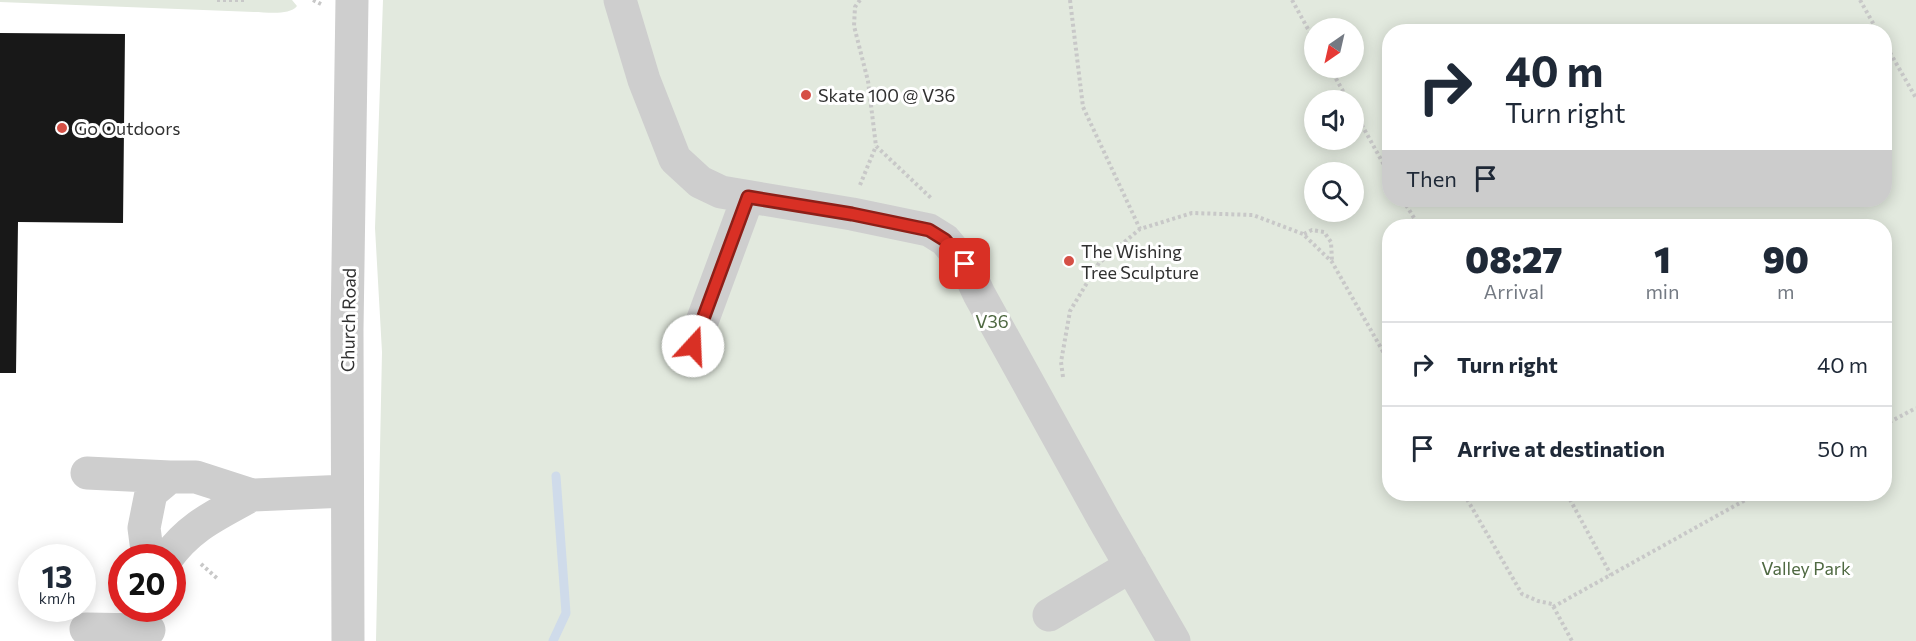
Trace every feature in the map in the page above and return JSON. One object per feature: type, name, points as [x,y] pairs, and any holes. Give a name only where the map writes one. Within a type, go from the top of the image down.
[{"type":"street","name":"Church Road","points":[[348,641],[347,330],[352,0]]},
{"type":"street","points":[[620,0],[644,80],[675,159],[700,182],[721,192],[852,214],[929,230],[945,240],[965,264],[979,294],[1174,641]]},
{"type":"street","points":[[693,346],[748,197]]},
{"type":"street","points":[[87,473],[196,477],[252,495],[347,491]]},
{"type":"street","points":[[146,544],[144,528],[151,493],[170,477]]},
{"type":"street","points":[[178,544],[198,525],[252,495]]},
{"type":"street","points":[[1049,615],[1131,566]]},
{"type":"street","points":[[86,629],[150,627]]},
{"type":"path","points":[[217,0],[247,0]]},
{"type":"path","points":[[856,194],[876,146],[868,81],[854,26],[855,8],[860,0]]},
{"type":"path","points":[[1070,0],[1083,107],[1140,229]]},
{"type":"path","points":[[1292,0],[1304,22]]},
{"type":"path","points":[[1860,0],[1874,24]]},
{"type":"path","points":[[1892,56],[1916,99]]},
{"type":"path","points":[[1364,130],[1382,162]]},
{"type":"path","points":[[876,146],[938,205]]},
{"type":"path","points":[[1064,379],[1061,362],[1070,311],[1100,263],[1140,229],[1192,213],[1253,215],[1304,234],[1332,262],[1382,350]]},
{"type":"path","points":[[1304,234],[1312,230],[1324,232],[1331,242],[1332,262]]},
{"type":"path","points":[[1056,366],[1062,371]]},
{"type":"path","points":[[1892,421],[1916,408]]},
{"type":"path","points":[[1468,501],[1522,594],[1552,604],[1572,641]]},
{"type":"path","points":[[1571,501],[1611,574]]},
{"type":"path","points":[[1553,607],[1743,501]]},
{"type":"green space","points":[[0,0],[292,0],[297,6],[289,11],[271,13],[0,2]]},
{"type":"green space","name":"V36","points":[[383,0],[1916,0],[1916,641],[376,641],[382,352],[375,228]]},
{"type":"building","name":"Go Outdoors","points":[[0,33],[125,34],[123,223],[18,222],[16,373],[0,373]]},
{"type":"waterway","points":[[553,641],[566,613],[556,476]]},
{"type":"place","name":"Skate 100 @ V36","points":[[806,95]]},
{"type":"place","name":"Go Outdoors","points":[[62,128]]},
{"type":"place","name":"The Wishing Tree Sculpture","points":[[1069,261]]},
{"type":"route","points":[[693,346],[748,197],[852,214],[929,230],[945,240],[965,264]]},
{"type":"park label","name":"Valley Park","points":[[1806,568]]}]
